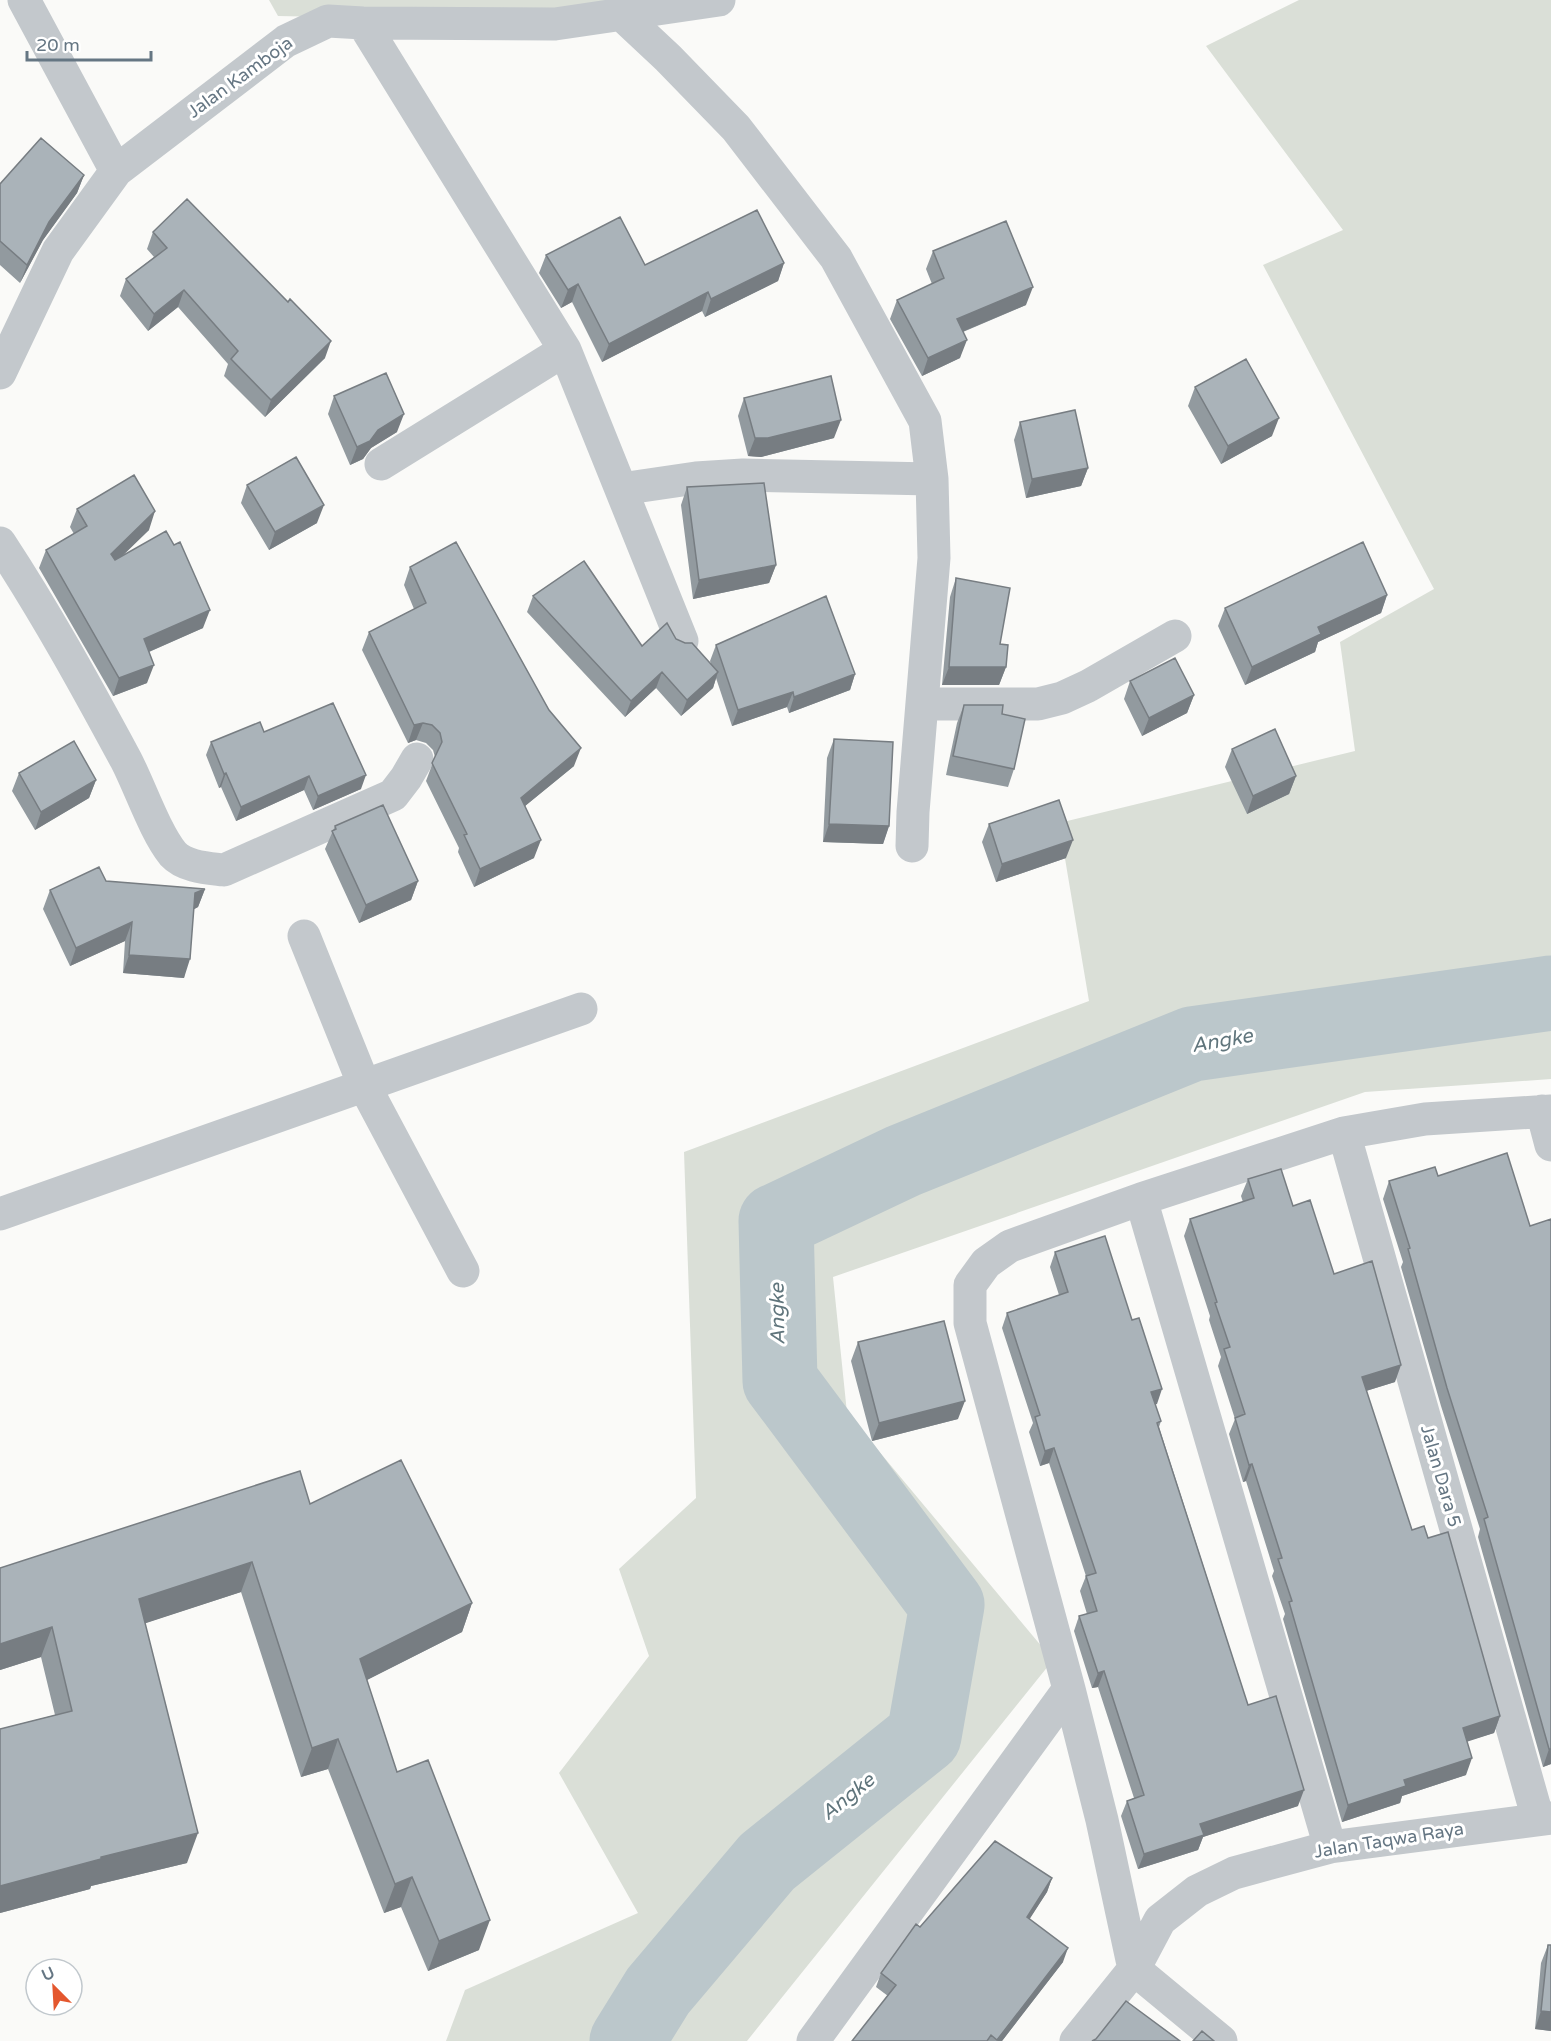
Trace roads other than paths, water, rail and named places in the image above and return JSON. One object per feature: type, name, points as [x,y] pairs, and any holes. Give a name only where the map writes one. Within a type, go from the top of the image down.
[{"type":"street","points":[[24,0],[116,171]]},
{"type":"street","points":[[520,0],[555,24]]},
{"type":"street","name":"Jalan Kamboja","points":[[0,373],[58,251],[116,171],[286,41],[328,21],[555,24],[719,0]]},
{"type":"street","points":[[621,14],[668,58],[736,128],[836,258],[925,421],[932,479],[934,558],[912,846]]},
{"type":"street","points":[[363,23],[565,350],[682,641]]},
{"type":"street","points":[[381,464],[565,350]]},
{"type":"street","points":[[621,489],[696,478],[742,475],[932,479]]},
{"type":"street","points":[[0,543],[36,597],[83,679],[164,840],[175,856],[197,867],[224,870],[393,795],[417,759]]},
{"type":"street","points":[[922,704],[1038,704],[1062,698],[1088,686],[1175,636]]},
{"type":"street","points":[[304,936],[364,1084],[463,1271]]},
{"type":"street","points":[[0,1214],[581,1009]]},
{"type":"street","points":[[1221,2041],[1134,1969],[1102,1820],[1069,1689],[970,1323],[970,1285],[986,1263],[1010,1246],[1141,1199],[1344,1133],[1425,1119],[1546,1111],[1551,1145]]},
{"type":"street","name":"Jalan Dara 5","points":[[1344,1133],[1544,1818]]},
{"type":"street","points":[[1141,1199],[1330,1847]]},
{"type":"street","points":[[813,2041],[1069,1689]]},
{"type":"street","name":"Jalan Taqwa Raya","points":[[1076,2041],[1134,1969],[1160,1920],[1197,1891],[1234,1873],[1330,1847],[1544,1818]]},
{"type":"waterway","name":"Angke","points":[[627,2041],[658,1991],[767,1862],[924,1736],[947,1605],[780,1381],[776,1221],[903,1161],[1192,1044],[1551,993]]}]
